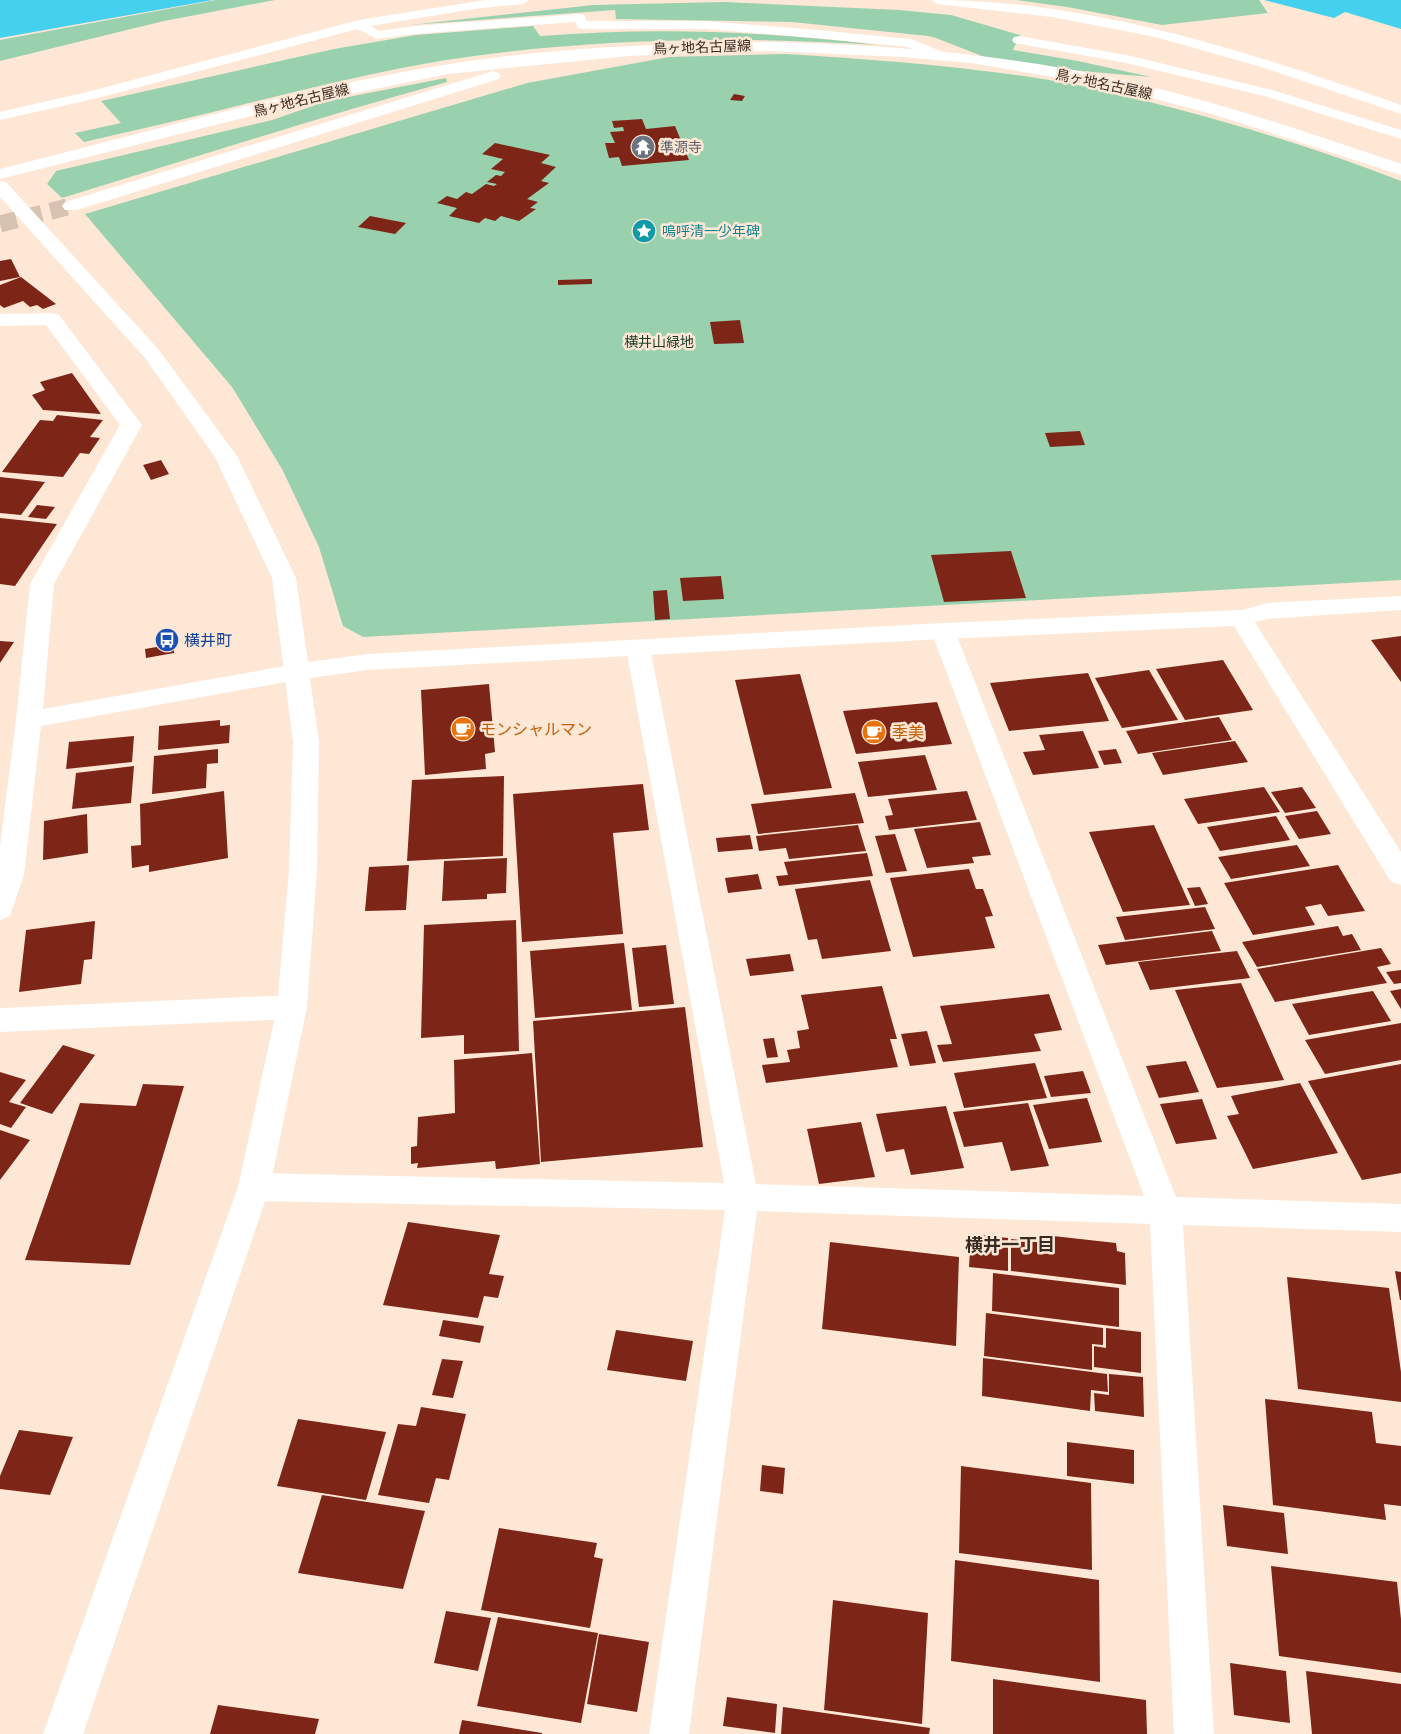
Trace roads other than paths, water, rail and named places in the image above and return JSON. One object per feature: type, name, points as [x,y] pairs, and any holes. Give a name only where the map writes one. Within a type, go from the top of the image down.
[{"type":"street","name":"鳥ヶ地名古屋線","points":[[0,174],[356,86],[451,68],[635,49],[760,45],[987,62],[1105,81],[1254,120],[1401,170]]},
{"type":"street","points":[[70,206],[551,58]]},
{"type":"street","points":[[0,186],[152,354],[226,456],[284,578],[306,752],[303,870],[292,1007],[254,1187],[63,1734]]},
{"type":"street","points":[[0,320],[52,319],[131,425],[42,584],[29,720],[10,875],[0,909]]},
{"type":"street","points":[[29,720],[297,672],[368,662],[943,631],[1241,618],[1267,611],[1401,603]]},
{"type":"street","points":[[1241,618],[1401,874]]},
{"type":"street","points":[[943,631],[1166,1212],[1194,1734]]},
{"type":"street","points":[[638,648],[743,1198],[669,1734]]},
{"type":"street","points":[[0,1020],[292,1007]]},
{"type":"street","points":[[254,1187],[743,1198],[1401,1218]]},
{"type":"lane","points":[[0,116],[102,92],[359,24],[474,4],[522,0]]},
{"type":"lane","points":[[937,0],[1048,11],[1139,29],[1284,69],[1401,110]]},
{"type":"lane","points":[[359,24],[376,35],[414,30],[580,18],[582,25],[706,25],[911,43],[943,58]]},
{"type":"lane","points":[[1019,40],[1126,58],[1272,94],[1401,135]]},
{"type":"water","points":[[0,0],[213,0],[0,38]]},
{"type":"water","points":[[1264,0],[1401,0],[1401,29],[1345,12],[1334,18]]},
{"type":"tunnel","points":[[0,224],[71,206]]},
{"type":"place","name":"準源寺","points":[[643,147]]},
{"type":"place","name":"嗚呼清一少年碑","points":[[644,231]]},
{"type":"place","name":"横井町","points":[[167,640]]},
{"type":"place","name":"モンシャルマン","points":[[463,729]]},
{"type":"place","name":"季美","points":[[874,732]]},
{"type":"district","name":"横井一丁目","points":[[1010,1245]]},
{"type":"park label","name":"横井山緑地","points":[[659,342]]}]
